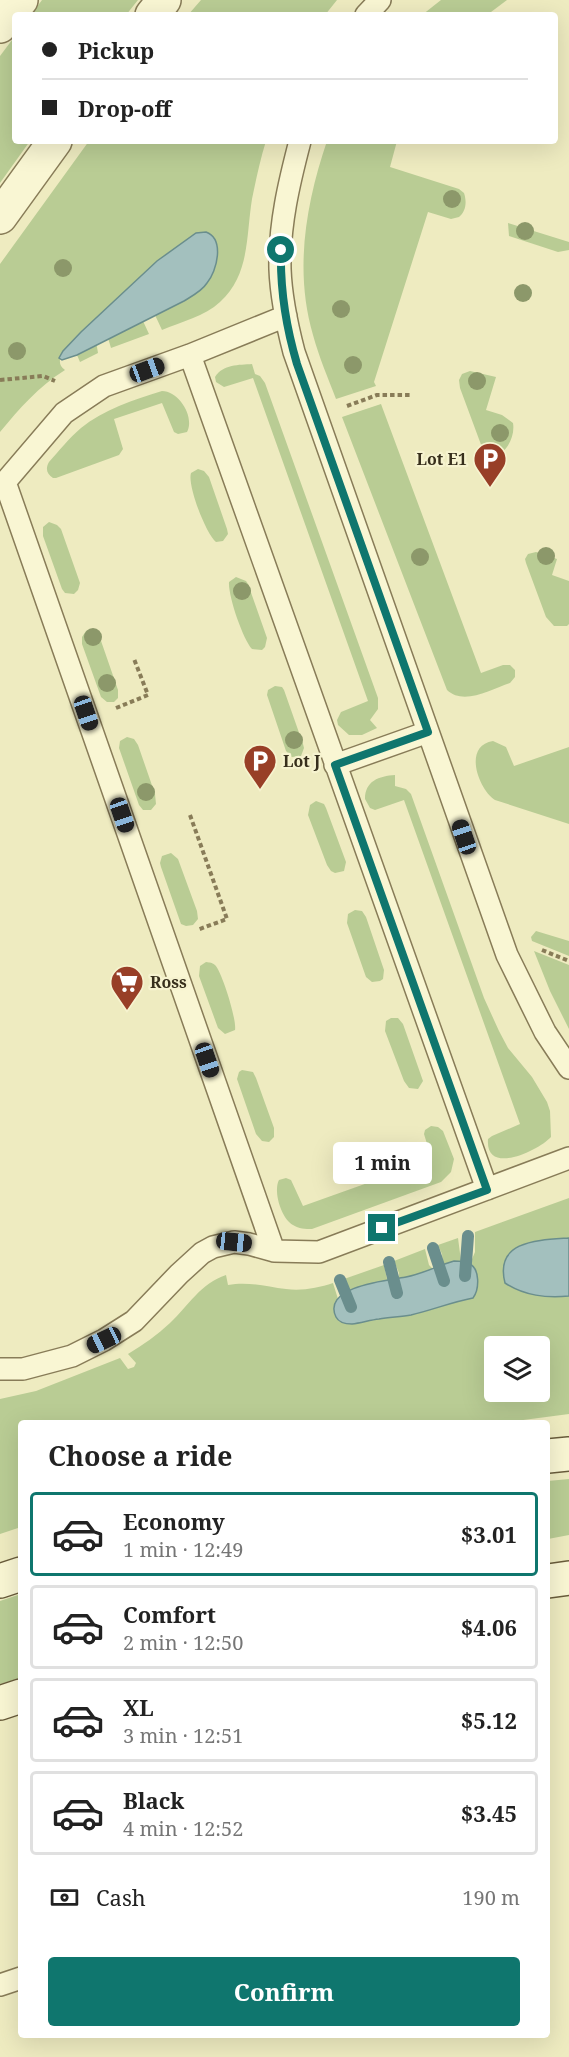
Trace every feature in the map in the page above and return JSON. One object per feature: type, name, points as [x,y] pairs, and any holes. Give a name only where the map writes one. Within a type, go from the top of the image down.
[{"type":"street","points":[[0,26],[21,0]]},
{"type":"street","points":[[154,12],[164,0]]},
{"type":"street","points":[[0,217],[53,144]]},
{"type":"street","points":[[550,1456],[569,1454]]},
{"type":"street","points":[[0,1581],[18,1575]]},
{"type":"street","points":[[550,1581],[569,1578]]},
{"type":"street","points":[[0,1703],[18,1696]]},
{"type":"lane","points":[[369,12],[380,0]]},
{"type":"lane","points":[[299,144],[288,185],[281,231],[280,270],[285,316],[304,386],[507,955],[545,1032],[569,1068]]},
{"type":"lane","points":[[274,1251],[3,485],[64,413],[104,386],[190,355],[285,316]]},
{"type":"lane","points":[[190,355],[487,1190]]},
{"type":"lane","points":[[335,765],[428,732]]},
{"type":"lane","points":[[0,1369],[23,1370],[72,1356],[104,1340],[134,1321],[179,1274],[202,1253],[213,1247],[234,1242],[274,1251],[319,1252],[569,1158]]},
{"type":"lane","points":[[0,1985],[18,1979]]},
{"type":"path","points":[[0,380],[43,376],[57,382]]},
{"type":"path","points":[[340,408],[377,395],[411,395]]},
{"type":"path","points":[[166,941],[227,919],[190,815]]},
{"type":"path","points":[[533,947],[569,960]]},
{"type":"green space","points":[[42,0],[138,0],[128,12],[33,12]]},
{"type":"green space","points":[[201,0],[337,0],[327,12],[191,12]]},
{"type":"green space","points":[[441,0],[507,0],[491,12],[426,12]]},
{"type":"green space","points":[[12,40],[12,144],[28,144],[0,183],[0,56]]},
{"type":"green space","points":[[87,144],[265,144],[252,199],[242,267],[237,280],[220,302],[200,315],[162,330],[153,314],[143,321],[149,334],[111,348],[108,338],[96,341],[98,353],[80,362],[77,355],[63,351],[60,362],[65,370],[22,406],[0,432],[0,264]]},
{"type":"green space","points":[[326,144],[396,144],[390,167],[459,189],[464,193],[465,200],[464,209],[459,217],[451,219],[428,212],[374,382],[376,386],[336,399],[313,335],[304,286],[308,212]]},
{"type":"green space","points":[[508,223],[569,242],[569,250],[558,252],[509,236]]},
{"type":"green space","points":[[252,364],[255,374],[260,376],[265,383],[378,698],[378,709],[370,720],[377,728],[362,735],[349,735],[338,725],[337,720],[341,712],[368,701],[253,378],[224,387],[216,382],[215,377],[222,370],[232,366]]},
{"type":"green space","points":[[470,371],[496,377],[486,410],[502,415],[513,423],[511,440],[500,454],[492,454],[483,450],[460,388],[459,380],[462,374]]},
{"type":"green space","points":[[162,391],[174,395],[184,406],[189,419],[187,432],[178,434],[174,432],[162,403],[114,419],[123,449],[119,455],[56,478],[49,475],[47,469],[49,462],[81,428],[109,410]]},
{"type":"green space","points":[[381,404],[481,673],[503,665],[510,665],[515,670],[515,677],[510,683],[469,696],[454,695],[447,690],[342,417]]},
{"type":"green space","points":[[198,469],[204,471],[209,477],[227,529],[228,534],[223,541],[216,542],[212,537],[198,509],[192,488],[191,473]]},
{"type":"green space","points":[[49,522],[61,529],[80,583],[74,594],[65,593],[62,589],[43,536],[43,527]]},
{"type":"green space","points":[[536,552],[557,559],[552,575],[569,581],[569,624],[567,626],[554,626],[546,617],[525,559],[528,554]]},
{"type":"green space","points":[[236,577],[248,584],[267,638],[262,650],[252,649],[248,644],[237,617],[229,588],[229,582]]},
{"type":"green space","points":[[89,630],[100,638],[118,690],[118,698],[114,702],[107,702],[101,697],[82,644],[82,637]]},
{"type":"green space","points":[[275,686],[282,687],[284,690],[303,744],[301,756],[292,757],[286,751],[267,695],[268,690]]},
{"type":"green space","points":[[127,737],[134,739],[138,745],[155,794],[156,804],[151,810],[143,810],[139,805],[119,748],[120,741]]},
{"type":"green space","points":[[493,741],[506,747],[514,766],[569,747],[569,824],[495,800],[489,795],[479,778],[476,759],[478,751]]},
{"type":"green space","points":[[395,775],[395,786],[406,789],[411,794],[484,998],[499,1031],[508,1048],[532,1077],[547,1102],[550,1111],[551,1137],[525,1154],[503,1158],[495,1156],[489,1150],[488,1139],[520,1124],[404,800],[375,810],[370,808],[365,799],[370,784],[384,777]]},
{"type":"green space","points":[[316,801],[324,804],[326,808],[346,862],[344,871],[335,873],[327,865],[308,815],[310,805]]},
{"type":"green space","points":[[171,853],[178,859],[197,911],[198,919],[193,925],[181,924],[161,867],[162,856]]},
{"type":"green space","points":[[355,910],[362,911],[366,917],[384,970],[383,979],[380,981],[372,982],[366,977],[347,923],[348,914]]},
{"type":"green space","points":[[536,931],[569,941],[569,956],[532,941],[531,937]]},
{"type":"green space","points":[[534,951],[569,965],[569,1029],[550,991]]},
{"type":"green space","points":[[206,962],[214,964],[218,969],[231,1007],[235,1030],[225,1034],[218,1028],[199,976],[200,966]]},
{"type":"green space","points":[[398,1018],[403,1024],[423,1081],[418,1089],[409,1088],[404,1081],[385,1031],[386,1021]]},
{"type":"green space","points":[[242,1070],[253,1072],[256,1078],[274,1128],[274,1137],[269,1142],[262,1141],[256,1134],[237,1079]]},
{"type":"green space","points":[[431,1126],[443,1131],[454,1159],[451,1172],[441,1182],[312,1229],[295,1226],[285,1217],[277,1191],[279,1180],[286,1178],[291,1180],[303,1206],[432,1160],[424,1134],[425,1130]]},
{"type":"green space","points":[[569,1198],[569,1414],[523,1420],[18,1420],[18,1528],[0,1534],[0,1399],[36,1391],[120,1358],[128,1369],[134,1367],[136,1363],[128,1354],[165,1327],[209,1283],[226,1275],[228,1285],[250,1284],[298,1290],[333,1283],[338,1299],[349,1291],[344,1279],[384,1265],[387,1279],[399,1277],[394,1261],[425,1249],[429,1265],[433,1269],[443,1265],[438,1245],[458,1238],[461,1261],[470,1264],[475,1252],[475,1232]]},
{"type":"green space","points":[[569,1479],[569,1535],[550,1539],[550,1481]]},
{"type":"green space","points":[[18,1595],[18,1679],[0,1684],[0,1601]]},
{"type":"water","points":[[206,232],[216,241],[217,256],[211,278],[200,291],[77,355],[62,360],[59,358],[81,332],[157,261],[196,233]]},
{"type":"water","points":[[569,1238],[569,1296],[536,1295],[520,1291],[505,1283],[503,1269],[506,1258],[513,1250],[533,1242]]},
{"type":"water","points":[[454,1261],[466,1262],[475,1269],[477,1290],[473,1298],[411,1315],[355,1324],[343,1323],[336,1317],[334,1307],[338,1298],[359,1286],[412,1276]]},
{"type":"waterway","points":[[465,1276],[468,1236]]},
{"type":"waterway","points":[[433,1248],[444,1281]]},
{"type":"waterway","points":[[389,1262],[397,1293]]},
{"type":"waterway","points":[[340,1280],[351,1307]]},
{"type":"place","name":"Lot E1","points":[[490,488]]},
{"type":"place","name":"Lot J","points":[[260,790]]},
{"type":"place","name":"Ross","points":[[127,1011]]},
{"type":"route","points":[[281,250],[280,270],[285,316],[297,364],[428,732],[335,765],[487,1190],[382,1228]]}]
